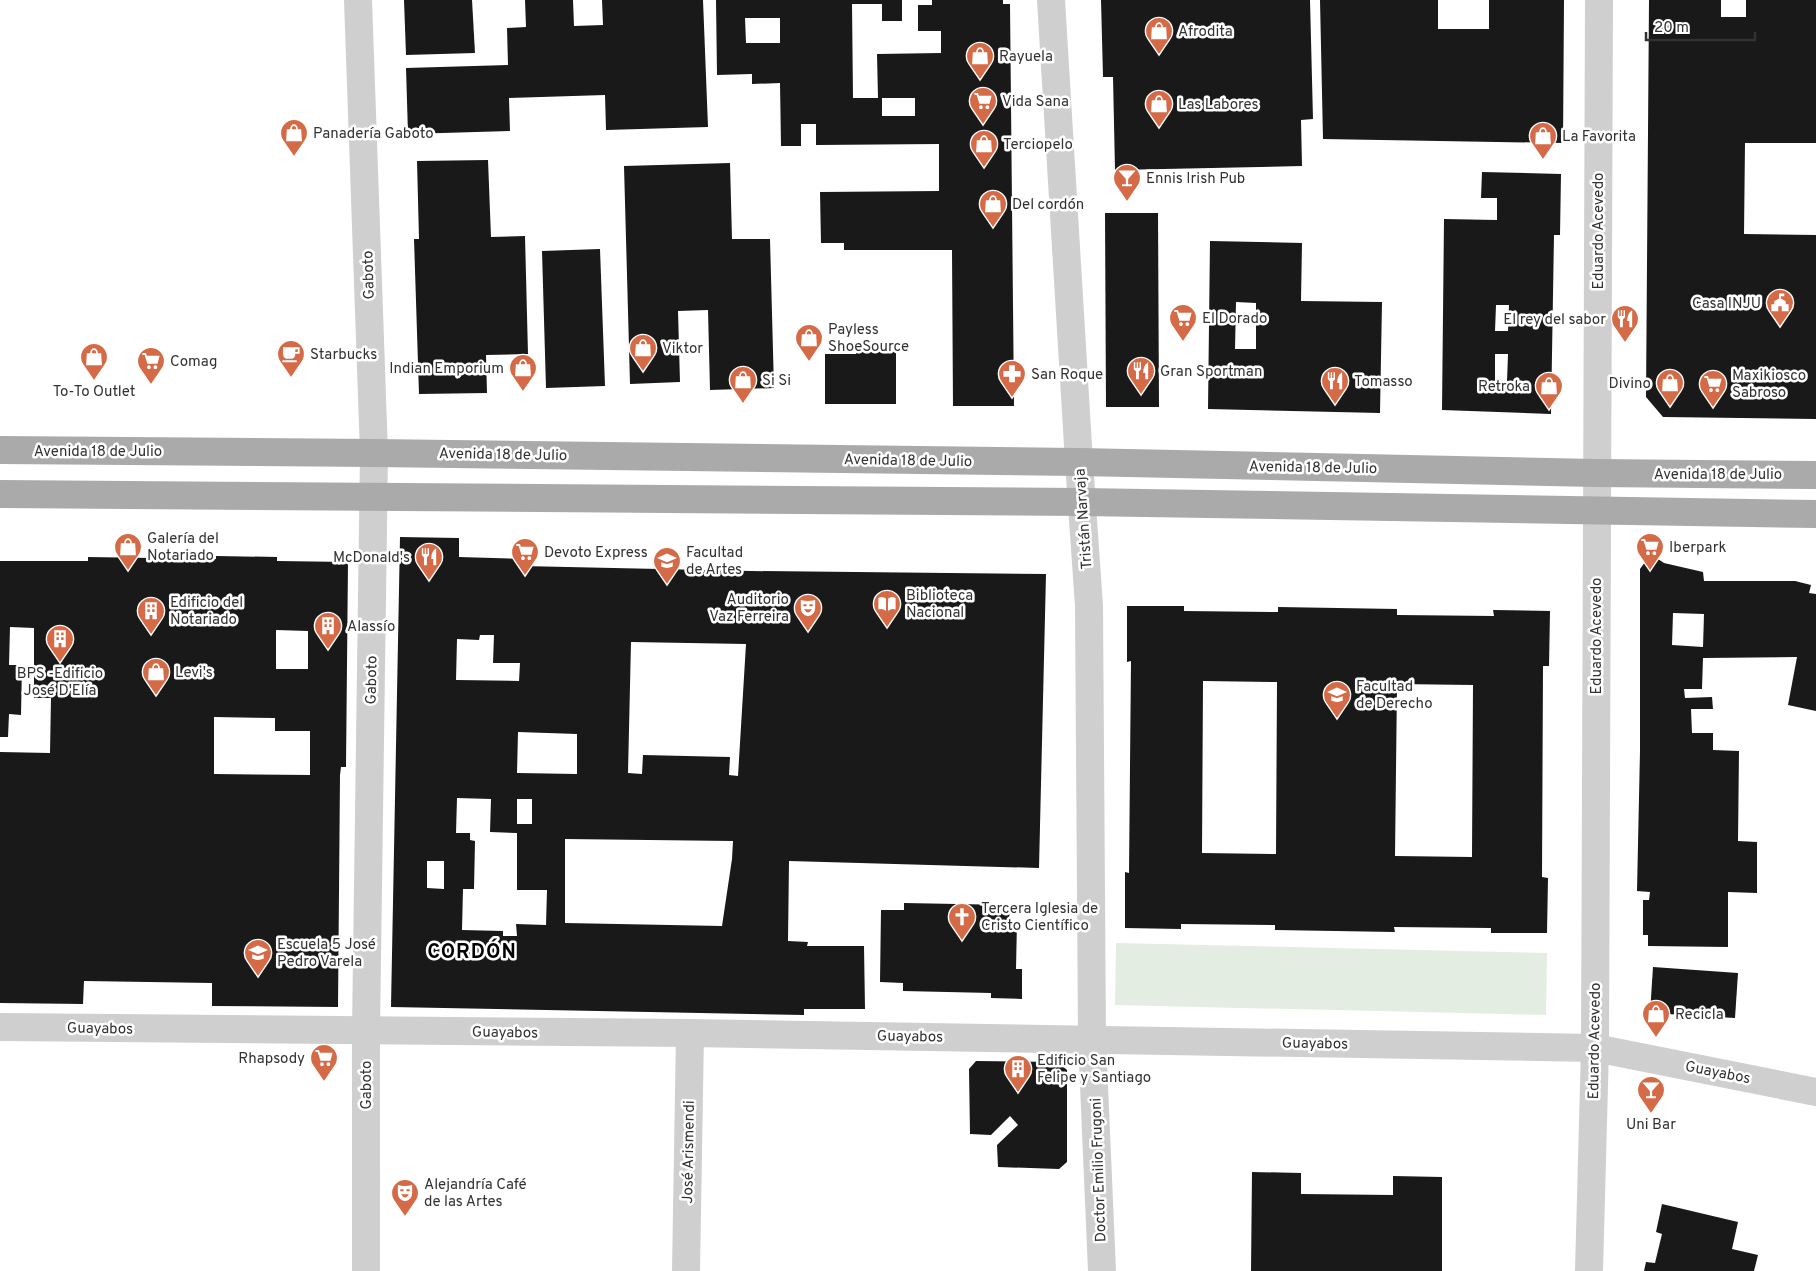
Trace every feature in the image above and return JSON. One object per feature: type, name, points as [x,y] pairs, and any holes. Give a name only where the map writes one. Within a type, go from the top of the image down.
[{"type":"main road","name":"Avenida 18 de Julio","points":[[0,450],[1079,462],[1596,473],[1816,475]]},
{"type":"main road","points":[[0,494],[1081,502],[1596,509],[1803,514]]},
{"type":"street","name":"Gaboto","points":[[358,0],[374,453],[366,1030],[366,1271]]},
{"type":"street","name":"Tristán Narvaja","points":[[1051,0],[1089,606],[1092,1039]]},
{"type":"street","name":"Eduardo Acevedo","points":[[1589,1271],[1595,1048],[1599,0]]},
{"type":"street","points":[[1803,514],[1816,526]]},
{"type":"street","name":"Guayabos","points":[[0,1027],[690,1033],[1595,1048],[1816,1092]]},
{"type":"street","name":"José Arismendi","points":[[686,1271],[690,1033]]},
{"type":"street","name":"Doctor Emilio Frugoni","points":[[1092,1039],[1102,1271]]},
{"type":"shaded area","points":[[1116,943],[1547,953],[1546,1015],[1115,1005]]},
{"type":"building","points":[[404,0],[472,0],[475,53],[406,55]]},
{"type":"building","points":[[525,0],[573,0],[574,26],[603,25],[602,0],[703,0],[708,127],[606,130],[605,95],[509,98],[510,131],[408,134],[406,68],[508,65],[507,28],[526,27]]},
{"type":"building","points":[[716,0],[902,0],[902,21],[882,21],[882,4],[852,4],[853,98],[878,98],[877,54],[941,53],[941,31],[918,31],[918,5],[932,5],[932,0],[1003,0],[1003,4],[1010,4],[1014,406],[953,406],[952,250],[844,250],[844,243],[821,243],[820,192],[939,191],[939,144],[816,145],[816,124],[801,124],[801,146],[781,146],[780,83],[752,84],[752,74],[717,75]],"holes":[[[745,18],[780,18],[780,43],[746,43]],[[882,98],[915,98],[915,116],[882,116]]]},
{"type":"building","points":[[1101,0],[1310,0],[1313,119],[1301,120],[1302,166],[1115,170],[1113,77],[1103,77]]},
{"type":"building","points":[[1320,0],[1438,0],[1438,29],[1489,29],[1489,0],[1564,0],[1563,143],[1323,139]]},
{"type":"building","points":[[1649,0],[1721,0],[1721,17],[1746,17],[1746,0],[1816,0],[1816,143],[1745,143],[1744,234],[1816,235],[1816,419],[1663,417],[1646,397]]},
{"type":"building","points":[[488,160],[491,237],[525,236],[528,354],[486,355],[487,393],[419,394],[414,239],[419,239],[417,161]]},
{"type":"building","points":[[730,163],[732,239],[770,239],[774,388],[710,390],[708,310],[678,311],[680,382],[630,384],[624,166]]},
{"type":"building","points":[[1482,172],[1561,174],[1560,235],[1554,235],[1551,414],[1442,410],[1444,219],[1497,220],[1497,198],[1481,198]],"holes":[[[1496,305],[1509,305],[1508,331],[1495,331]],[[1495,354],[1508,354],[1507,382],[1495,382]]]},
{"type":"building","points":[[1105,213],[1158,213],[1159,407],[1106,407]]},
{"type":"building","points":[[1210,241],[1302,243],[1301,301],[1382,302],[1380,413],[1208,409]],"holes":[[[1236,302],[1256,303],[1256,349],[1235,349]]]},
{"type":"building","points":[[600,249],[605,386],[546,388],[542,251]]},
{"type":"building","points":[[856,347],[896,347],[896,404],[825,404],[825,354],[856,354]]},
{"type":"building","points":[[400,537],[459,538],[459,557],[522,559],[522,566],[751,571],[1046,574],[1039,868],[789,861],[788,941],[808,942],[807,946],[864,946],[865,1009],[804,1009],[804,1015],[391,1007]],"holes":[[[480,635],[494,635],[493,663],[520,663],[519,681],[456,680],[457,639],[479,640]],[[631,642],[746,644],[738,776],[729,775],[730,757],[643,755],[642,774],[628,773]],[[518,732],[577,734],[577,774],[517,773]],[[457,798],[491,799],[490,832],[517,833],[517,890],[547,890],[546,925],[516,924],[517,936],[503,936],[503,931],[462,930],[463,889],[474,889],[475,841],[470,840],[470,833],[456,833]],[[517,799],[532,799],[532,824],[517,824]],[[565,839],[733,841],[722,926],[565,923]],[[427,861],[444,861],[444,889],[427,888]]]},
{"type":"building","points":[[216,556],[277,557],[277,561],[348,562],[346,767],[341,767],[340,775],[338,1007],[212,1006],[212,983],[84,981],[83,1004],[0,1003],[0,752],[50,753],[51,698],[34,698],[34,628],[10,627],[9,665],[22,665],[21,715],[9,714],[8,737],[0,737],[0,561],[88,561],[88,557],[216,559]],"holes":[[[276,630],[308,631],[308,669],[276,669]],[[214,717],[275,718],[275,731],[310,731],[310,775],[214,774]]]},
{"type":"building","points":[[1658,559],[1664,563],[1703,572],[1704,581],[1795,581],[1811,585],[1809,593],[1816,594],[1816,711],[1788,705],[1797,657],[1703,658],[1702,689],[1684,689],[1685,698],[1712,697],[1713,709],[1691,709],[1692,733],[1713,733],[1713,750],[1739,751],[1738,841],[1757,842],[1757,893],[1728,892],[1728,947],[1648,946],[1648,935],[1643,935],[1643,900],[1649,900],[1650,892],[1637,891],[1640,751],[1640,569],[1645,562]],"holes":[[[1673,613],[1704,614],[1703,647],[1672,645]]]},
{"type":"building","name":"Facultad de Derecho","points":[[1127,606],[1184,606],[1184,611],[1278,612],[1278,607],[1397,609],[1397,615],[1494,616],[1493,610],[1550,611],[1549,666],[1543,666],[1542,877],[1548,878],[1547,933],[1491,933],[1491,928],[1394,927],[1395,932],[1275,930],[1275,925],[1181,924],[1181,929],[1125,928],[1125,872],[1129,873],[1131,661],[1127,662]],"holes":[[[1203,681],[1277,682],[1276,854],[1202,853]],[[1397,684],[1473,685],[1472,857],[1395,856]]]},
{"type":"building","points":[[904,903],[1010,905],[1009,921],[1017,921],[1016,969],[1022,969],[1022,999],[991,998],[991,993],[903,991],[903,983],[880,982],[881,910],[904,910]]},
{"type":"building","points":[[1653,967],[1738,973],[1735,1018],[1650,1013]]},
{"type":"building","name":"Edificio San Felipe y Santiago","points":[[976,1061],[1058,1062],[1067,1070],[1067,1162],[1059,1169],[998,1167],[997,1145],[1018,1125],[1010,1116],[991,1135],[970,1134],[969,1069]]},
{"type":"building","points":[[1252,1172],[1301,1173],[1301,1194],[1393,1195],[1393,1176],[1442,1177],[1442,1271],[1251,1271]]},
{"type":"building","points":[[1662,1204],[1738,1222],[1732,1249],[1758,1255],[1754,1271],[1644,1271],[1646,1262],[1655,1263],[1662,1234],[1656,1232]]},
{"type":"place","name":"Afrodita","points":[[1159,55]]},
{"type":"place","name":"Rayuela","points":[[980,80]]},
{"type":"place","name":"Vida Sana","points":[[983,125]]},
{"type":"place","name":"Las Labores","points":[[1159,128]]},
{"type":"place","name":"Panadería Gaboto","points":[[294,157]]},
{"type":"place","name":"La Favorita","points":[[1543,160]]},
{"type":"place","name":"Terciopelo","points":[[984,168]]},
{"type":"place","name":"Ennis Irish Pub","points":[[1127,202]]},
{"type":"place","name":"Del cordón","points":[[993,228]]},
{"type":"place","name":"Casa INJU","points":[[1780,327]]},
{"type":"place","name":"El Dorado","points":[[1183,342]]},
{"type":"place","name":"El rey del sabor","points":[[1625,343]]},
{"type":"place","name":"Payless ShoeSource","points":[[809,362]]},
{"type":"place","name":"Viktor","points":[[643,372]]},
{"type":"place","name":"Starbucks","points":[[291,378]]},
{"type":"place","name":"To-To Outlet","points":[[94,381]]},
{"type":"place","name":"Comag","points":[[151,385]]},
{"type":"place","name":"Indian Emporium","points":[[523,392]]},
{"type":"place","name":"Gran Sportman","points":[[1141,395]]},
{"type":"place","name":"San Roque","points":[[1012,398]]},
{"type":"place","name":"Si Si","points":[[743,404]]},
{"type":"place","name":"Tomasso","points":[[1335,405]]},
{"type":"place","name":"Divino","points":[[1670,407]]},
{"type":"place","name":"Maxikiosco Sabroso","points":[[1713,408]]},
{"type":"place","name":"Retroka","points":[[1549,410]]},
{"type":"place","name":"Galería del Notariado","points":[[128,571]]},
{"type":"place","name":"Iberpark","points":[[1650,571]]},
{"type":"place","name":"Devoto Express","points":[[525,576]]},
{"type":"place","name":"McDonald's","points":[[429,581]]},
{"type":"place","name":"Facultad de Artes","points":[[667,585]]},
{"type":"place","name":"Biblioteca Nacional","points":[[887,628]]},
{"type":"place","name":"Auditorio Vaz Ferreira","points":[[808,632]]},
{"type":"place","name":"Edificio del Notariado","points":[[151,635]]},
{"type":"place","name":"Alassío","points":[[328,650]]},
{"type":"place","name":"BPS -Edificio José D'Elía","points":[[60,663]]},
{"type":"place","name":"Levi's","points":[[156,696]]},
{"type":"place","name":"Facultad de Derecho","points":[[1337,719]]},
{"type":"place","name":"Tercera Iglesia de Cristo Científico","points":[[962,941]]},
{"type":"place","name":"Escuela 5 José Pedro Varela","points":[[258,977]]},
{"type":"place","name":"Recicla","points":[[1656,1038]]},
{"type":"place","name":"Rhapsody","points":[[324,1082]]},
{"type":"place","name":"Edificio San Felipe y Santiago","points":[[1018,1093]]},
{"type":"place","name":"Uni Bar","points":[[1651,1114]]},
{"type":"place","name":"Alejandría Café de las Artes","points":[[405,1217]]},
{"type":"district","name":"CORDÓN","points":[[472,951]]}]
